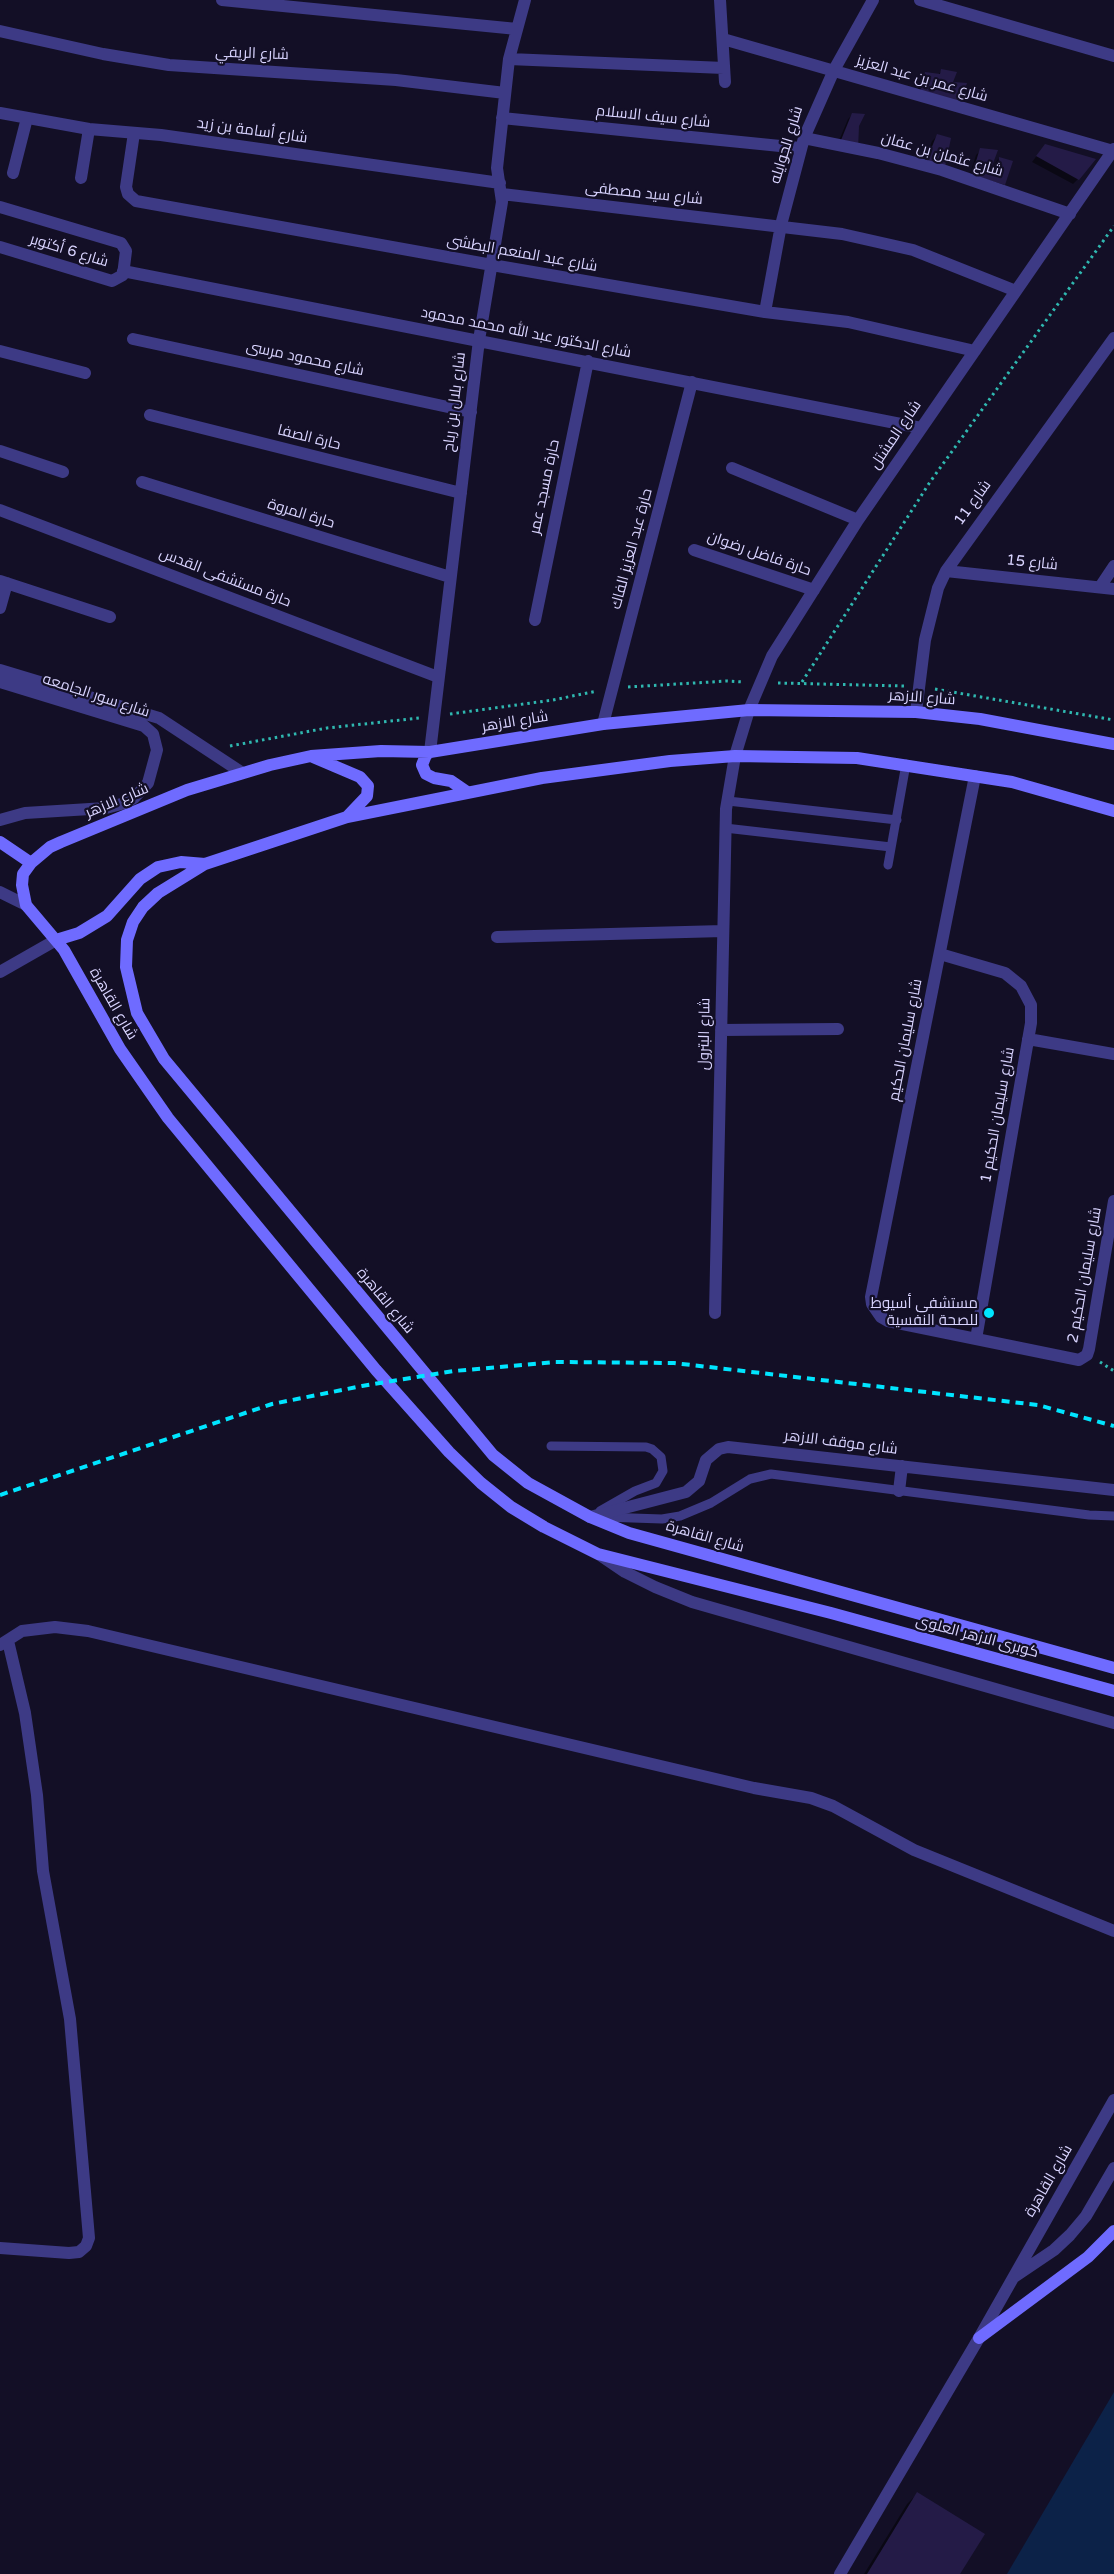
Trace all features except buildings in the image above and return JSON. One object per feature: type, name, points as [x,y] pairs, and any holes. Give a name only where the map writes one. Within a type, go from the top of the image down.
[{"type":"main road","name":"شارع الازهر","points":[[31,863],[61,842],[187,790],[242,772],[311,756],[381,751],[430,752],[603,724],[749,710],[916,712],[980,719],[1114,744]]},
{"type":"main road","points":[[430,752],[426,755],[422,765],[426,774],[434,778],[451,781],[467,792]]},
{"type":"main road","points":[[311,756],[354,774],[368,786],[367,796],[347,817]]},
{"type":"main road","points":[[0,842],[31,863],[23,874],[22,880],[26,905],[56,940],[79,933],[107,916],[140,879],[158,867],[181,862],[205,864],[347,817],[467,792],[606,769],[735,756],[849,757],[906,764],[975,776],[1044,790],[1114,810]]},
{"type":"main road","name":"شارع القاهرة","points":[[205,864],[158,893],[143,907],[133,922],[127,940],[126,967],[137,1013],[147,1034],[187,1089],[493,1455],[528,1484],[590,1517],[629,1533],[842,1593]]},
{"type":"main road","name":"شارع القاهرة","points":[[56,940],[120,1049],[168,1118],[376,1370],[449,1452],[481,1483],[511,1507],[544,1527],[598,1554],[830,1613]]},
{"type":"main road","name":"كوبرى الازهر العلوى","points":[[842,1593],[1114,1668]]},
{"type":"main road","name":"كوبرى الازهر العلوى","points":[[830,1613],[1114,1692]]},
{"type":"main road","points":[[979,2338],[1088,2257],[1114,2231]]},
{"type":"street","points":[[222,0],[517,29]]},
{"type":"street","name":"شارع بلال بن رباح","points":[[430,752],[479,340],[492,265],[501,189],[497,168],[509,59],[525,0]]},
{"type":"street","points":[[714,0],[719,0],[725,82]]},
{"type":"street","name":"شارع الجوايله","points":[[766,312],[782,225],[802,143],[834,70],[873,0]]},
{"type":"street","points":[[920,0],[1114,56]]},
{"type":"street","name":"شارع الريفي","points":[[0,31],[112,56],[169,65],[396,80],[505,93]]},
{"type":"street","name":"شارع عمر بن عبد العزيز","points":[[723,39],[1113,150]]},
{"type":"street","points":[[509,59],[724,68]]},
{"type":"street","name":"شارع أسامة بن زيد","points":[[0,113],[89,129],[161,135],[501,189]]},
{"type":"street","points":[[13,173],[27,118]]},
{"type":"street","name":"شارع سيف الاسلام","points":[[502,118],[802,143]]},
{"type":"street","points":[[81,178],[89,129]]},
{"type":"street","name":"شارع عبد المنعم البطشى","points":[[134,133],[126,187],[128,194],[136,201],[766,312],[857,324],[975,351]]},
{"type":"street","name":"شارع عثمان بن عفان","points":[[802,143],[878,153],[942,170],[1070,214]]},
{"type":"street","name":"شارع المشتل","points":[[735,756],[749,710],[772,656],[858,520],[1113,150]]},
{"type":"street","name":"شارع سيد مصطفى","points":[[501,189],[842,234],[913,250],[1016,291]]},
{"type":"street","points":[[0,207],[121,243],[126,251],[123,271]]},
{"type":"street","name":"شارع 6 أكتوبر","points":[[0,248],[108,281],[119,278],[123,271]]},
{"type":"street","name":"شارع الدكتور عبد الله محمد محمود","points":[[123,271],[921,428]]},
{"type":"street","name":"شارع محمود مرسى","points":[[133,338],[470,412]]},
{"type":"street","name":"شارع 11","points":[[916,712],[925,640],[938,588],[946,571],[1114,338]]},
{"type":"street","points":[[0,351],[85,374]]},
{"type":"street","name":"حارة مسجد عمر","points":[[535,620],[588,361]]},
{"type":"street","name":"حارة عبد العزيز الفاك","points":[[603,724],[692,382]]},
{"type":"street","name":"حارة الصفا","points":[[150,415],[461,493]]},
{"type":"street","points":[[0,451],[63,472]]},
{"type":"street","points":[[732,468],[858,520]]},
{"type":"street","name":"حارة المروة","points":[[142,482],[450,578]]},
{"type":"street","name":"حارة مستشفى القدس","points":[[0,510],[438,677]]},
{"type":"street","name":"حارة فاضل رضوان","points":[[694,550],[814,590]]},
{"type":"street","points":[[1100,587],[1114,566]]},
{"type":"street","name":"شارع 15","points":[[946,571],[1114,589]]},
{"type":"street","points":[[0,608],[3,582],[110,617]]},
{"type":"street","name":"شارع سور الجامعه","points":[[0,670],[159,718],[242,772]]},
{"type":"street","name":"شارع سور الجامعه","points":[[0,682],[144,726],[153,734],[157,750],[148,783],[134,798],[125,803],[106,808],[25,813],[0,820]]},
{"type":"street","name":"شارع البترول","points":[[715,1313],[725,828],[735,756]]},
{"type":"street","name":"شارع سليمان الحكيم","points":[[975,776],[871,1297],[875,1310],[888,1321],[976,1339]]},
{"type":"street","points":[[0,892],[26,905]]},
{"type":"street","points":[[496,938],[723,931]]},
{"type":"street","points":[[0,972],[56,940]]},
{"type":"street","name":"شارع سليمان الحكيم 1","points":[[940,954],[996,968],[1014,979],[1028,995],[1031,1005],[1028,1039],[976,1339]]},
{"type":"street","points":[[721,1030],[838,1029]]},
{"type":"street","points":[[1028,1039],[1114,1054]]},
{"type":"street","name":"شارع سليمان الحكيم 2","points":[[976,1339],[1079,1360],[1087,1355],[1114,1201]]},
{"type":"street","name":"شارع موقف الازهر","points":[[590,1517],[686,1492],[699,1480],[706,1460],[712,1453],[728,1447],[1114,1490]]},
{"type":"street","points":[[899,1491],[902,1466]]},
{"type":"street","name":"شارع القاهرة","points":[[598,1554],[625,1572],[692,1602],[1114,1723]]},
{"type":"street","points":[[0,2248],[79,2252],[86,2246],[89,2238],[70,2019],[43,1871],[38,1795],[27,1722],[4,1643],[22,1632],[55,1627],[88,1632],[754,1788],[811,1798],[833,1806],[914,1850],[1114,1931]]},
{"type":"street","name":"شارع القاهرة","points":[[840,2574],[979,2338],[1114,2100]]},
{"type":"street","points":[[1012,2279],[1054,2250],[1070,2235],[1086,2216],[1114,2168]]},
{"type":"lane","points":[[888,865],[906,764]]},
{"type":"lane","points":[[728,801],[897,820]]},
{"type":"lane","points":[[725,828],[892,847]]},
{"type":"lane","points":[[551,1446],[646,1447],[661,1457],[663,1470],[656,1483],[634,1491],[590,1517]]},
{"type":"lane","points":[[590,1517],[662,1519],[680,1516],[697,1510],[750,1479],[771,1474],[1089,1515],[1114,1516]]},
{"type":"path","points":[[802,682],[930,482],[1114,226]]},
{"type":"path","points":[[759,684],[802,682],[919,686],[1114,720]]},
{"type":"path","points":[[209,751],[328,728],[434,716]]},
{"type":"water","points":[[1114,2392],[1114,2574],[1007,2574]]},
{"type":"railway","points":[[0,1495],[272,1404],[362,1386],[454,1371],[555,1362],[674,1363],[1038,1405],[1114,1426]]},
{"type":"place","name":"مستشفى أسيوط للصحة النفسية","points":[[989,1313]]}]
